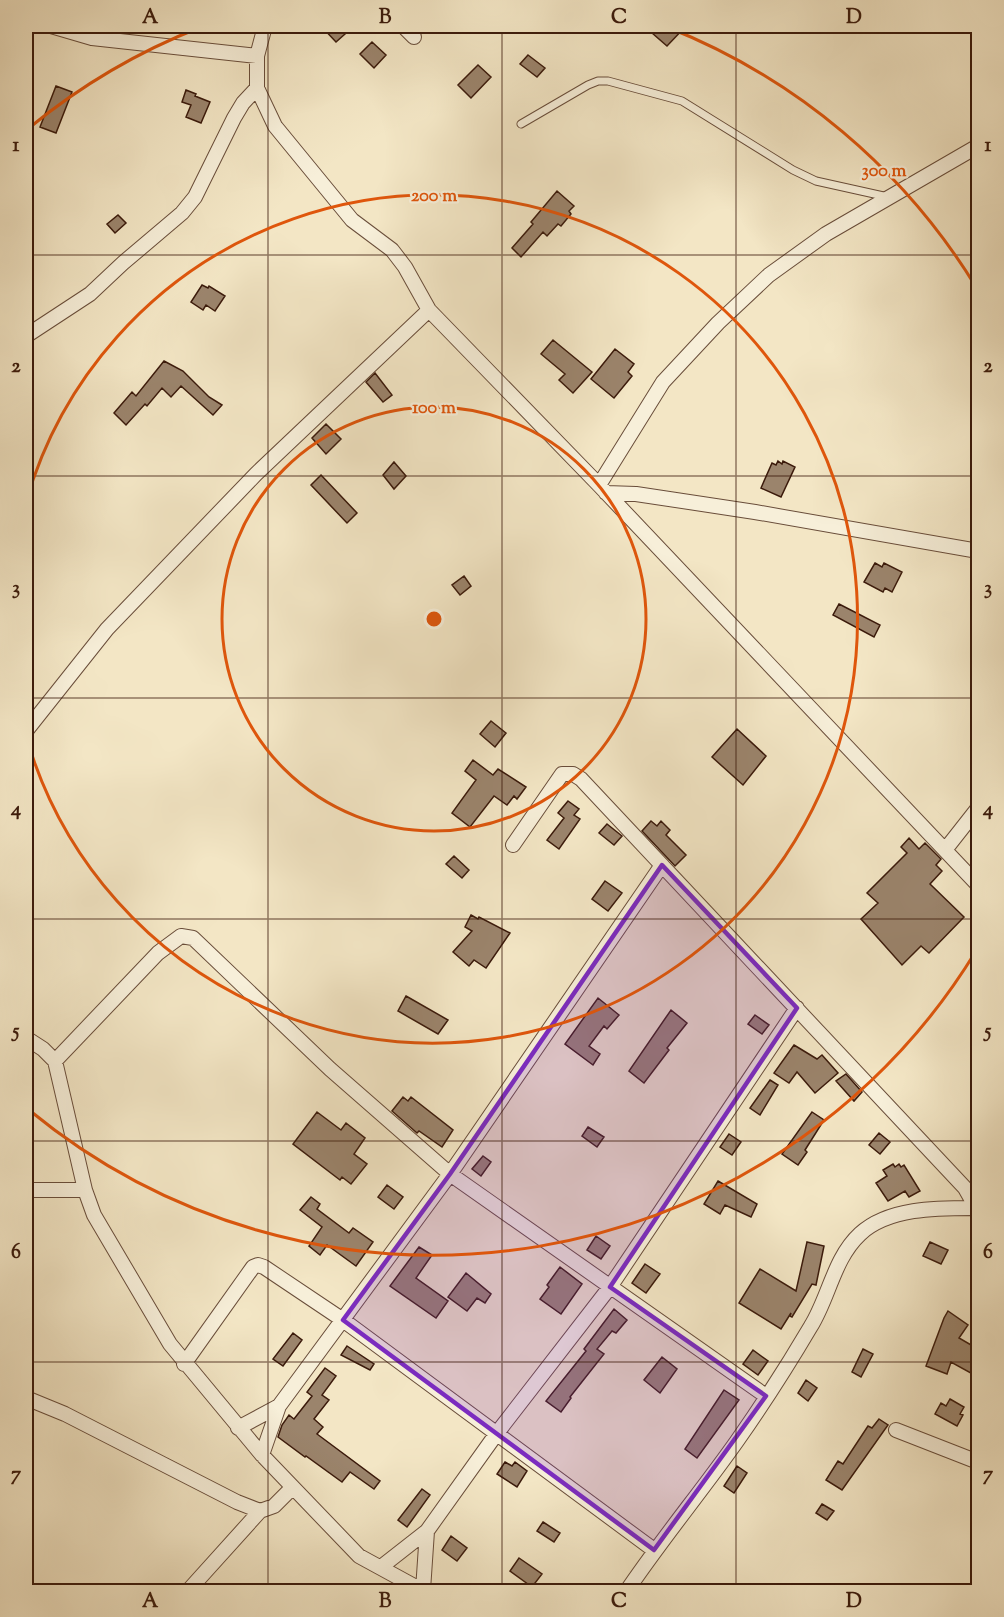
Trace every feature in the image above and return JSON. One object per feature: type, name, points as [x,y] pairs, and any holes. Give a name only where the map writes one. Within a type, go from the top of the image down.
[{"type":"street","points":[[51,26],[257,56]]},
{"type":"street","points":[[265,26],[257,56],[257,88],[275,126],[352,220],[392,250],[405,267],[429,310],[978,885]]},
{"type":"street","points":[[403,26],[414,37]]},
{"type":"street","points":[[26,336],[32,325],[90,294],[123,262],[182,213],[195,197],[239,110],[257,88]]},
{"type":"street","points":[[602,489],[663,382],[718,323],[769,275],[826,234],[978,146]]},
{"type":"street","points":[[26,731],[107,629],[256,474],[429,310]]},
{"type":"street","points":[[602,489],[883,533],[940,546],[978,551]]},
{"type":"street","points":[[513,845],[562,774],[568,773],[581,779],[965,1188],[978,1209]]},
{"type":"street","points":[[945,850],[978,808]]},
{"type":"street","points":[[262,1455],[279,1407],[450,1174],[662,865]]},
{"type":"street","points":[[55,1061],[158,953],[181,936],[193,938],[330,1069],[450,1174],[766,1396]]},
{"type":"street","points":[[381,1567],[427,1531],[497,1433],[610,1287],[797,1008]]},
{"type":"street","points":[[26,1038],[43,1049],[55,1061],[85,1190],[94,1215],[184,1364],[292,1488],[359,1556],[424,1591],[427,1531]]},
{"type":"street","points":[[26,1190],[85,1190]]},
{"type":"street","points":[[626,1592],[654,1550],[737,1441],[812,1324],[845,1252],[861,1233],[888,1217],[912,1211],[978,1209]]},
{"type":"street","points":[[184,1364],[253,1266],[264,1267],[343,1320],[654,1550]]},
{"type":"street","points":[[26,1398],[65,1414],[237,1502],[260,1511]]},
{"type":"street","points":[[238,1428],[279,1407]]},
{"type":"street","points":[[896,1430],[978,1462]]},
{"type":"street","points":[[187,1592],[260,1511],[274,1506],[292,1488]]},
{"type":"lane","points":[[521,124],[588,85],[598,81],[608,81],[682,101],[793,170],[816,181],[891,198]]},
{"type":"highlighted area","points":[[662,865],[797,1008],[610,1287],[766,1396],[654,1550],[343,1320],[450,1174]]},
{"type":"building","points":[[321,26],[354,26],[336,42]]},
{"type":"building","points":[[644,26],[686,26],[667,46]]},
{"type":"building","points":[[372,42],[386,55],[374,68],[360,54]]},
{"type":"building","points":[[528,55],[545,68],[537,77],[520,64]]},
{"type":"building","points":[[478,65],[491,77],[471,98],[458,85]]},
{"type":"building","points":[[56,86],[72,92],[56,133],[40,127]]},
{"type":"building","points":[[186,90],[210,102],[201,123],[186,117],[191,105],[182,102]]},
{"type":"building","points":[[557,191],[574,206],[569,211],[571,214],[561,226],[558,224],[547,236],[543,232],[521,257],[512,248]]},
{"type":"building","points":[[118,215],[126,223],[115,233],[107,224]]},
{"type":"building","points":[[202,285],[208,288],[209,286],[225,296],[215,311],[206,305],[203,310],[191,302]]},
{"type":"building","points":[[553,340],[592,372],[573,393],[559,380],[565,374],[541,354]]},
{"type":"building","points":[[615,349],[634,364],[628,372],[632,376],[614,398],[591,379]]},
{"type":"building","points":[[164,361],[183,371],[209,397],[222,405],[213,415],[181,386],[171,397],[162,388],[147,406],[145,404],[126,425],[114,413],[132,392],[136,396]]},
{"type":"building","points":[[375,373],[392,395],[383,402],[366,382]]},
{"type":"building","points":[[326,424],[341,439],[326,454],[312,438]]},
{"type":"building","points":[[778,461],[795,467],[781,497],[761,488],[772,463],[776,465]]},
{"type":"building","points":[[394,462],[406,476],[394,489],[383,475]]},
{"type":"building","points":[[321,475],[357,513],[347,523],[311,485]]},
{"type":"building","points":[[875,563],[882,567],[884,563],[902,572],[892,592],[885,588],[883,592],[864,582]]},
{"type":"building","points":[[464,576],[471,586],[460,595],[452,585]]},
{"type":"building","points":[[839,604],[880,625],[874,637],[833,615]]},
{"type":"building","points":[[491,721],[506,733],[495,747],[480,734]]},
{"type":"building","points":[[737,729],[766,756],[743,785],[712,757]]},
{"type":"building","points":[[473,760],[493,775],[498,769],[526,787],[517,799],[514,796],[507,805],[494,796],[470,827],[452,813],[476,780],[465,771]]},
{"type":"building","points":[[568,801],[579,809],[574,815],[580,819],[559,849],[547,840],[564,818],[558,813]]},
{"type":"building","points":[[651,821],[657,826],[661,821],[670,830],[666,835],[686,855],[675,866],[642,831]]},
{"type":"building","points":[[607,824],[622,836],[614,845],[599,833]]},
{"type":"building","points":[[909,838],[919,849],[925,843],[941,859],[936,865],[942,871],[930,884],[964,917],[929,953],[921,946],[902,965],[861,919],[878,903],[867,893],[907,853],[901,847]]},
{"type":"building","points":[[454,856],[469,870],[462,878],[446,864]]},
{"type":"building","points":[[605,881],[622,893],[608,911],[592,899]]},
{"type":"building","points":[[471,915],[510,933],[486,968],[474,960],[469,966],[453,952],[472,931],[465,927]]},
{"type":"building","points":[[406,996],[448,1020],[438,1034],[398,1011]]},
{"type":"building","points":[[598,998],[619,1015],[607,1029],[604,1026],[589,1046],[600,1054],[593,1065],[565,1044]]},
{"type":"building","points":[[671,1010],[687,1023],[644,1083],[629,1071]]},
{"type":"building","points":[[755,1015],[769,1025],[762,1034],[748,1024]]},
{"type":"building","points":[[794,1045],[817,1059],[822,1055],[838,1073],[815,1093],[797,1072],[789,1083],[774,1073]]},
{"type":"building","points":[[846,1074],[862,1092],[854,1101],[836,1081]]},
{"type":"building","points":[[770,1080],[778,1085],[760,1115],[750,1108]]},
{"type":"building","points":[[403,1097],[408,1101],[411,1097],[453,1130],[442,1147],[419,1131],[417,1133],[392,1111]]},
{"type":"building","points":[[317,1112],[341,1130],[346,1123],[365,1138],[354,1154],[367,1164],[351,1184],[342,1177],[340,1180],[293,1144]]},
{"type":"building","points":[[812,1112],[824,1120],[798,1165],[782,1154]]},
{"type":"building","points":[[588,1127],[604,1137],[597,1147],[582,1136]]},
{"type":"building","points":[[879,1133],[890,1142],[880,1154],[869,1145]]},
{"type":"building","points":[[729,1134],[741,1142],[732,1155],[720,1147]]},
{"type":"building","points":[[483,1156],[491,1162],[481,1176],[472,1169]]},
{"type":"building","points":[[893,1164],[895,1167],[899,1164],[901,1167],[904,1165],[920,1191],[909,1197],[905,1191],[888,1201],[876,1183],[887,1176],[883,1170]]},
{"type":"building","points":[[718,1181],[757,1204],[751,1217],[725,1205],[720,1214],[704,1204]]},
{"type":"building","points":[[387,1185],[403,1197],[394,1209],[378,1197]]},
{"type":"building","points":[[311,1197],[320,1204],[317,1209],[349,1233],[353,1228],[373,1242],[356,1266],[327,1245],[320,1255],[309,1246],[322,1227],[300,1210]]},
{"type":"building","points":[[596,1236],[610,1246],[601,1259],[587,1250]]},
{"type":"building","points":[[807,1242],[824,1246],[816,1285],[812,1284],[792,1317],[791,1313],[781,1329],[739,1303],[760,1269],[796,1291]]},
{"type":"building","points":[[930,1242],[948,1250],[941,1264],[923,1256]]},
{"type":"building","points":[[419,1247],[432,1255],[416,1278],[448,1301],[436,1318],[390,1286]]},
{"type":"building","points":[[645,1264],[660,1274],[646,1293],[632,1283]]},
{"type":"building","points":[[560,1267],[582,1284],[561,1314],[540,1299]]},
{"type":"building","points":[[466,1273],[491,1294],[485,1303],[477,1298],[467,1311],[448,1297]]},
{"type":"building","points":[[614,1309],[627,1320],[616,1333],[612,1331],[597,1349],[604,1354],[561,1412],[546,1401],[586,1351],[584,1349]]},
{"type":"building","points":[[948,1311],[968,1325],[959,1338],[978,1349],[978,1377],[951,1362],[947,1374],[926,1366]]},
{"type":"building","points":[[293,1333],[302,1340],[283,1366],[273,1359]]},
{"type":"building","points":[[347,1346],[374,1364],[370,1370],[341,1355]]},
{"type":"building","points":[[863,1349],[873,1354],[861,1377],[852,1372]]},
{"type":"building","points":[[753,1350],[768,1361],[758,1375],[743,1364]]},
{"type":"building","points":[[662,1357],[677,1369],[660,1393],[644,1380]]},
{"type":"building","points":[[325,1368],[336,1376],[322,1395],[329,1400],[314,1419],[323,1427],[317,1434],[380,1481],[374,1489],[350,1472],[342,1482],[278,1437],[289,1415],[294,1419],[312,1396],[307,1392]]},
{"type":"building","points":[[806,1380],[817,1388],[808,1401],[798,1393]]},
{"type":"building","points":[[724,1390],[739,1400],[697,1458],[685,1449]]},
{"type":"building","points":[[950,1399],[964,1407],[960,1414],[963,1415],[957,1426],[935,1414],[941,1403],[946,1406]]},
{"type":"building","points":[[879,1419],[888,1425],[842,1490],[826,1480],[838,1461],[843,1464],[868,1426],[872,1428]]},
{"type":"building","points":[[505,1462],[512,1466],[515,1462],[527,1471],[517,1487],[497,1474]]},
{"type":"building","points":[[737,1466],[747,1473],[734,1493],[724,1486]]},
{"type":"building","points":[[422,1489],[430,1495],[407,1527],[398,1520]]},
{"type":"building","points":[[822,1504],[834,1511],[827,1520],[816,1513]]},
{"type":"building","points":[[543,1522],[560,1533],[554,1542],[537,1531]]},
{"type":"building","points":[[451,1536],[467,1548],[457,1561],[442,1550]]},
{"type":"building","points":[[519,1558],[542,1574],[532,1587],[510,1571]]}]
